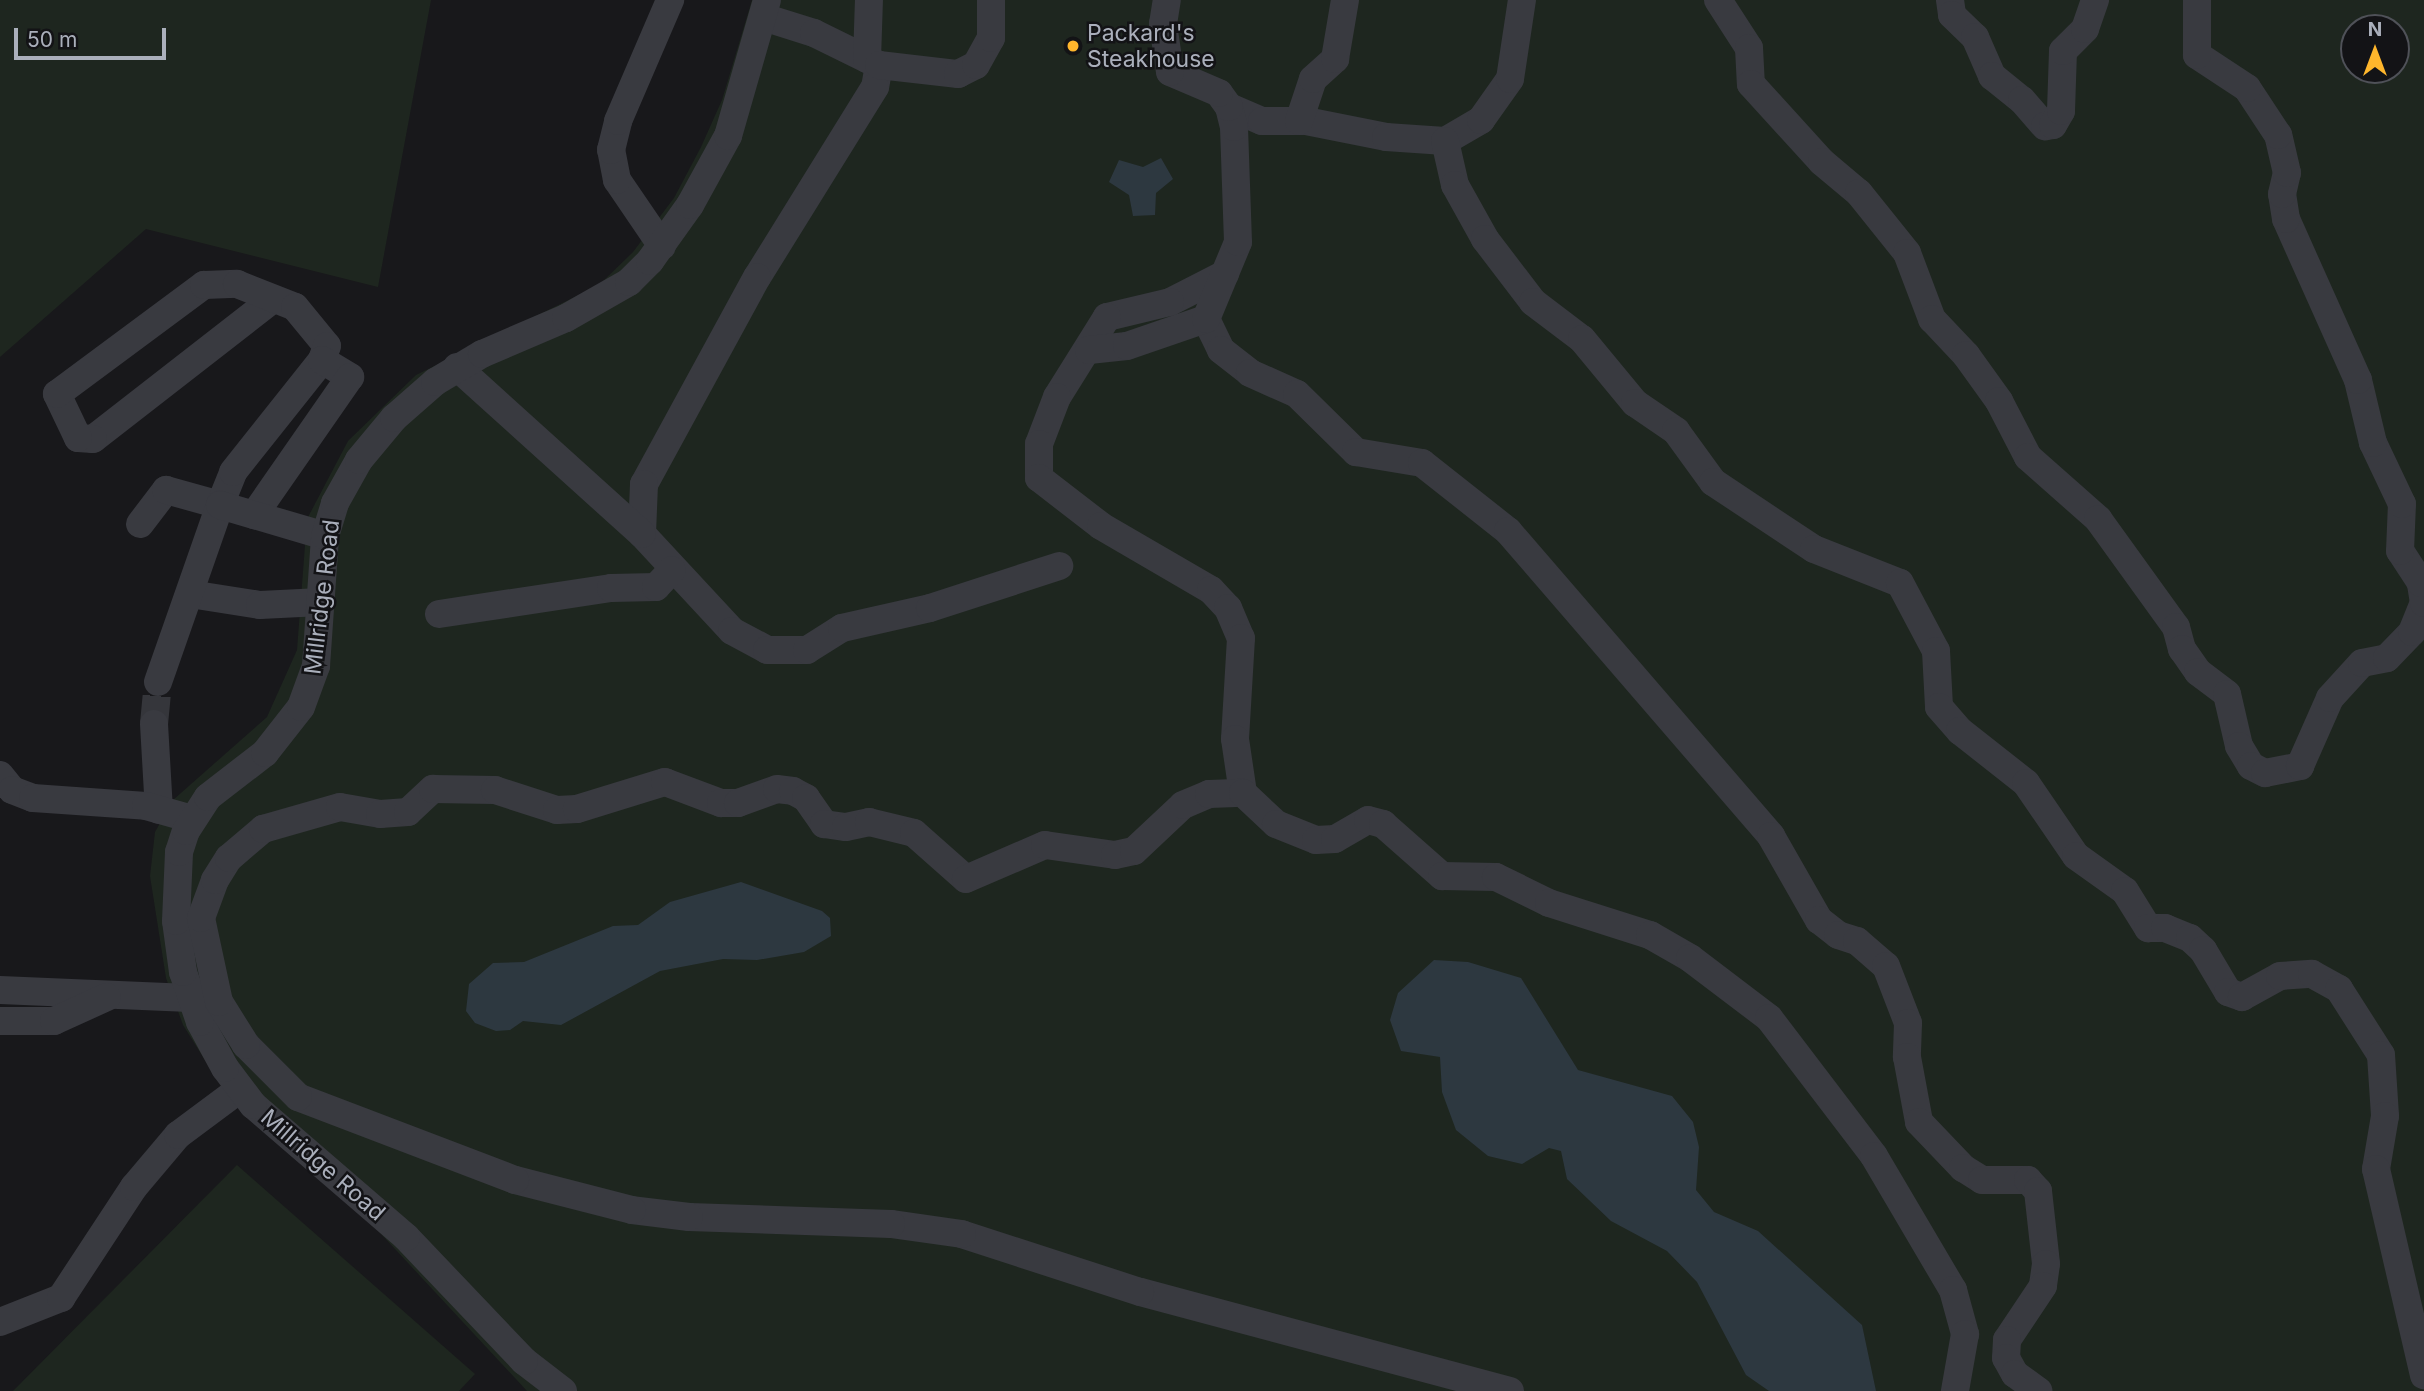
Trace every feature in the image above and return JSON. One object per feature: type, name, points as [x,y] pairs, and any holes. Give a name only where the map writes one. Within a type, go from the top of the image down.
[{"type":"street","points":[[662,246],[617,180],[611,150],[618,121],[670,0]]},
{"type":"street","points":[[642,534],[644,484],[757,277],[875,87],[869,0]]},
{"type":"street","points":[[765,9],[873,62],[958,74],[976,65],[991,38],[991,0]]},
{"type":"street","points":[[1089,350],[1138,343],[1206,319],[1238,242],[1234,127],[1229,107],[1219,93],[1170,72],[1163,24],[1167,0]]},
{"type":"street","points":[[1299,121],[1313,79],[1335,59],[1345,0]]},
{"type":"street","points":[[1229,107],[1262,121],[1299,121],[1386,137],[1445,141],[1481,120],[1510,79],[1522,0]]},
{"type":"street","points":[[1718,0],[1749,48],[1751,84],[1822,162],[1859,192],[1907,253],[1932,319],[1966,355],[1999,401],[2028,457],[2107,530],[2176,627],[2182,649],[2198,672],[2227,694],[2239,746],[2251,766],[2265,773],[2300,766],[2330,698],[2362,663],[2387,658],[2412,632],[2424,603],[2421,583],[2400,551],[2402,504],[2373,443],[2358,380],[2286,219],[2282,194],[2287,173],[2278,135],[2247,88],[2197,55],[2197,0]]},
{"type":"street","points":[[1950,0],[1952,15],[1975,37],[1992,76],[2022,100],[2045,126],[2053,125],[2062,111],[2063,51],[2085,29],[2095,0]]},
{"type":"street","name":"Millridge Road","points":[[563,1391],[524,1362],[407,1237],[240,1089],[211,1046],[190,998],[178,947],[175,895],[179,852],[192,819],[223,783],[265,753],[301,707],[316,666],[324,536],[345,484],[375,439],[413,399],[457,367],[566,318],[629,282],[662,246],[728,136],[765,9]]},
{"type":"street","points":[[1445,141],[1460,194],[1485,239],[1533,302],[1581,340],[1635,403],[1676,431],[1713,482],[1814,549],[1900,583],[1936,650],[1939,707],[1960,731],[2026,783],[2076,856],[2125,891],[2148,928],[2165,928],[2190,938],[2203,950],[2216,978],[2235,995],[2254,994],[2280,976],[2312,975],[2339,989],[2381,1055],[2385,1116],[2376,1169],[2424,1375]]},
{"type":"street","points":[[1225,274],[1170,302],[1107,317],[1058,397],[1039,444],[1039,478],[1101,526],[1212,590],[1228,608],[1241,638],[1235,738],[1243,793],[1276,824],[1298,836],[1335,839],[1368,820],[1383,824],[1442,876],[1496,877],[1549,903],[1650,935],[1690,958],[1769,1018],[1874,1156],[1952,1290],[1965,1334],[1955,1391]]},
{"type":"street","points":[[158,682],[233,472],[322,360],[327,345],[295,307],[237,284],[204,285],[57,394],[78,438],[93,439],[274,299]]},
{"type":"street","points":[[1206,319],[1221,350],[1250,373],[1297,394],[1356,453],[1422,463],[1508,531],[1771,836],[1819,920],[1839,935],[1857,941],[1886,966],[1908,1023],[1907,1057],[1919,1122],[1963,1168],[1982,1180],[2028,1180],[2038,1192],[2046,1264],[2043,1286],[2007,1340],[2006,1358],[2015,1374],[2038,1391]]},
{"type":"street","points":[[254,515],[350,377],[322,360]]},
{"type":"street","points":[[457,367],[642,534],[672,570],[732,631],[767,650],[807,650],[842,628],[930,608],[1059,566]]},
{"type":"street","points":[[140,524],[166,490],[324,536]]},
{"type":"street","points":[[439,614],[611,588],[656,587],[672,570]]},
{"type":"street","points":[[190,594],[260,605],[321,602]]},
{"type":"street","points":[[154,724],[159,810]]},
{"type":"street","points":[[0,775],[12,790],[33,798],[159,810],[192,819]]},
{"type":"street","points":[[1243,793],[1209,794],[1183,804],[1134,851],[1115,855],[1045,845],[966,879],[914,833],[869,822],[846,827],[824,824],[806,798],[793,791],[777,789],[738,803],[721,803],[665,782],[577,809],[557,810],[495,790],[433,789],[408,812],[380,814],[340,807],[263,829],[229,858],[215,880],[201,918],[219,1002],[246,1045],[298,1097],[515,1180],[632,1210],[689,1217],[891,1224],[962,1234],[1140,1292],[1510,1391]]},
{"type":"street","points":[[0,990],[190,998]]},
{"type":"street","points":[[0,1021],[54,1021],[107,996]]},
{"type":"street","points":[[0,1322],[61,1298],[134,1187],[178,1135],[240,1089]]},
{"type":"shaded area","points":[[0,0],[431,0],[378,287],[146,229],[0,357]]},
{"type":"shaded area","points":[[752,0],[2424,0],[2424,1391],[527,1391],[369,1221],[218,1081],[183,1025],[166,978],[150,876],[155,832],[173,800],[267,717],[297,650],[307,519],[348,441],[416,375],[599,285],[633,252],[674,198],[722,100]]},
{"type":"shaded area","points":[[1161,158],[1173,179],[1156,193],[1155,215],[1133,216],[1129,195],[1109,182],[1119,160],[1143,167]]},
{"type":"shaded area","points":[[741,882],[822,911],[830,918],[831,936],[804,952],[757,960],[723,959],[660,971],[561,1025],[523,1021],[510,1030],[496,1031],[475,1023],[466,1011],[469,984],[493,963],[524,962],[613,926],[638,925],[670,902]]},
{"type":"shaded area","points":[[1434,960],[1468,962],[1521,978],[1578,1070],[1672,1096],[1693,1122],[1699,1147],[1696,1190],[1714,1212],[1758,1231],[1862,1325],[1876,1391],[1769,1391],[1746,1375],[1697,1282],[1667,1251],[1611,1221],[1567,1179],[1561,1151],[1549,1148],[1522,1164],[1488,1156],[1456,1130],[1442,1092],[1440,1057],[1401,1051],[1390,1020],[1398,993]]},
{"type":"shaded area","points":[[237,1165],[475,1374],[459,1391],[13,1391]]},
{"type":"tunnel","points":[[154,724],[158,682]]},
{"type":"place","name":"Packard's Steakhouse","points":[[1073,46]]}]
